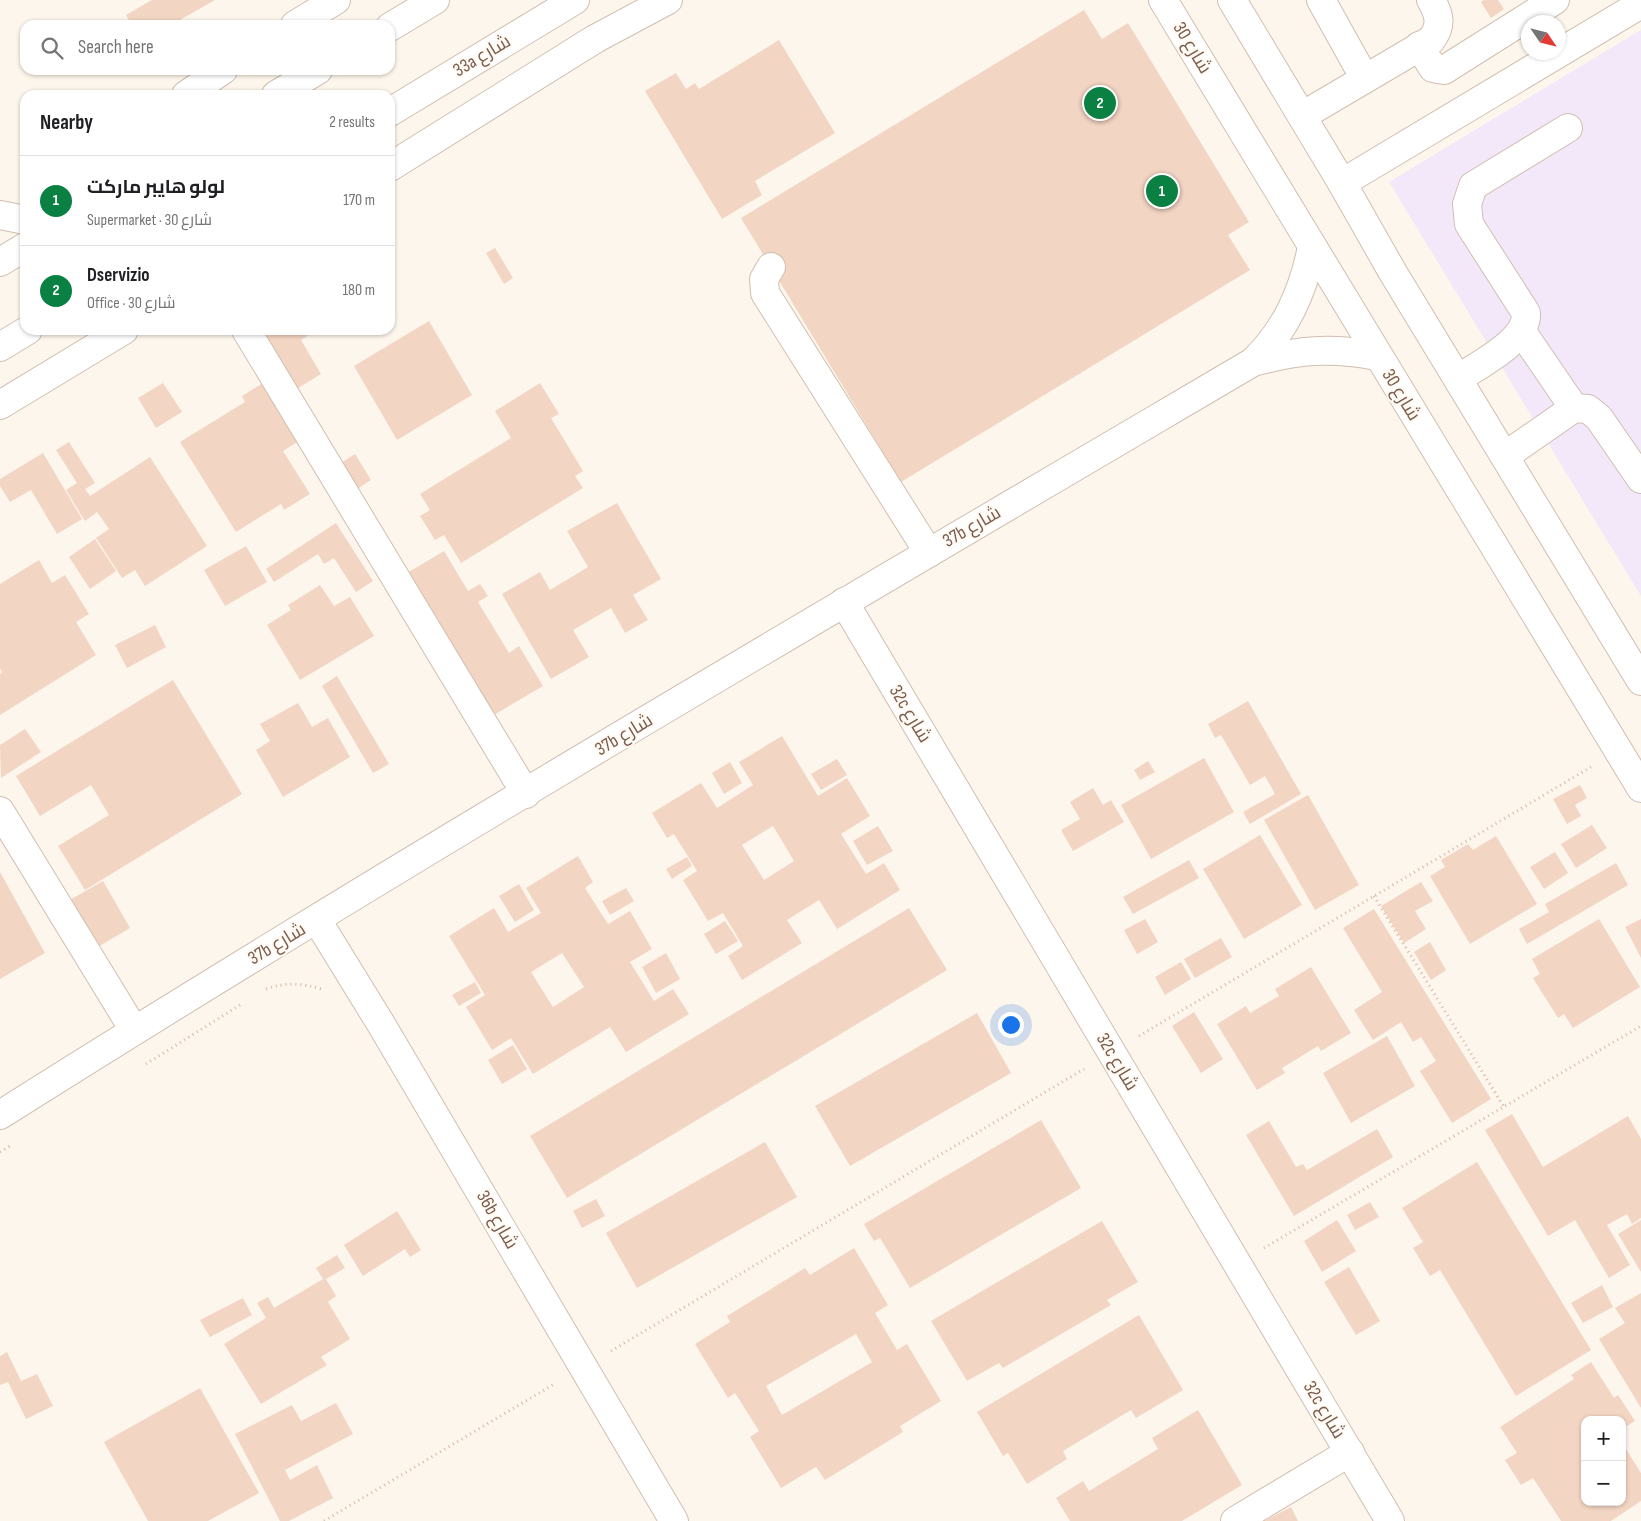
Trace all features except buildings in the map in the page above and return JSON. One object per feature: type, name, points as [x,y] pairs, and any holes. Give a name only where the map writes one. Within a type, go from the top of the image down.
[{"type":"street","points":[[303,20],[336,0]]},
{"type":"street","points":[[395,24],[435,0]]},
{"type":"street","name":"33a شارع","points":[[395,109],[575,0]]},
{"type":"street","points":[[395,164],[595,39],[668,0]]},
{"type":"street","name":"شارع 30","points":[[1163,0],[1377,356],[1630,752],[1641,788]]},
{"type":"street","points":[[1232,0],[1641,681]]},
{"type":"street","points":[[1321,0],[1365,78]]},
{"type":"street","points":[[1302,116],[1430,40],[1437,30],[1439,15],[1432,0]]},
{"type":"street","points":[[1419,46],[1433,68],[1444,70],[1553,0]]},
{"type":"street","points":[[1342,183],[1641,4]]},
{"type":"street","points":[[193,90],[216,75]]},
{"type":"street","points":[[284,90],[310,75]]},
{"type":"street","points":[[1458,379],[1522,332],[1527,323],[1526,313],[1469,224],[1467,204],[1474,186],[1568,128]]},
{"type":"street","points":[[0,215],[20,219]]},
{"type":"street","name":"37b شارع","points":[[0,1115],[134,1030],[844,602],[1253,362],[1265,350],[1292,312],[1301,291],[1312,247]]},
{"type":"street","points":[[0,262],[20,250]]},
{"type":"street","points":[[770,267],[764,279],[765,293],[929,552]]},
{"type":"street","points":[[1522,332],[1574,408]]},
{"type":"street","points":[[0,346],[20,335]]},
{"type":"street","points":[[0,405],[116,335]]},
{"type":"street","points":[[249,335],[526,794]]},
{"type":"street","name":"37b شارع","points":[[1253,362],[1299,351],[1325,349],[1351,350],[1377,356]]},
{"type":"street","points":[[1505,456],[1574,408],[1588,409],[1599,418],[1641,479]]},
{"type":"street","name":"32c شارع","points":[[844,602],[1390,1521]]},
{"type":"street","points":[[0,811],[134,1030]]},
{"type":"street","name":"36b شارع","points":[[317,920],[381,1024],[674,1521]]},
{"type":"street","points":[[1235,1521],[1350,1452]]},
{"type":"path","points":[[324,1521],[1374,896],[1630,752]]},
{"type":"path","points":[[1374,896],[1504,1107]]},
{"type":"path","points":[[262,990],[281,984],[302,983],[327,992]]},
{"type":"path","points":[[143,1065],[236,1009],[246,1000]]},
{"type":"path","points":[[1237,1264],[1641,1026]]},
{"type":"path","points":[[0,1152],[17,1142]]},
{"type":"shaded area","points":[[1641,30],[1641,596],[1389,182]]},
{"type":"place","name":"Dservizio","points":[[1100,103]]},
{"type":"place","name":"لولو هايبر ماركت","points":[[1162,191]]}]
